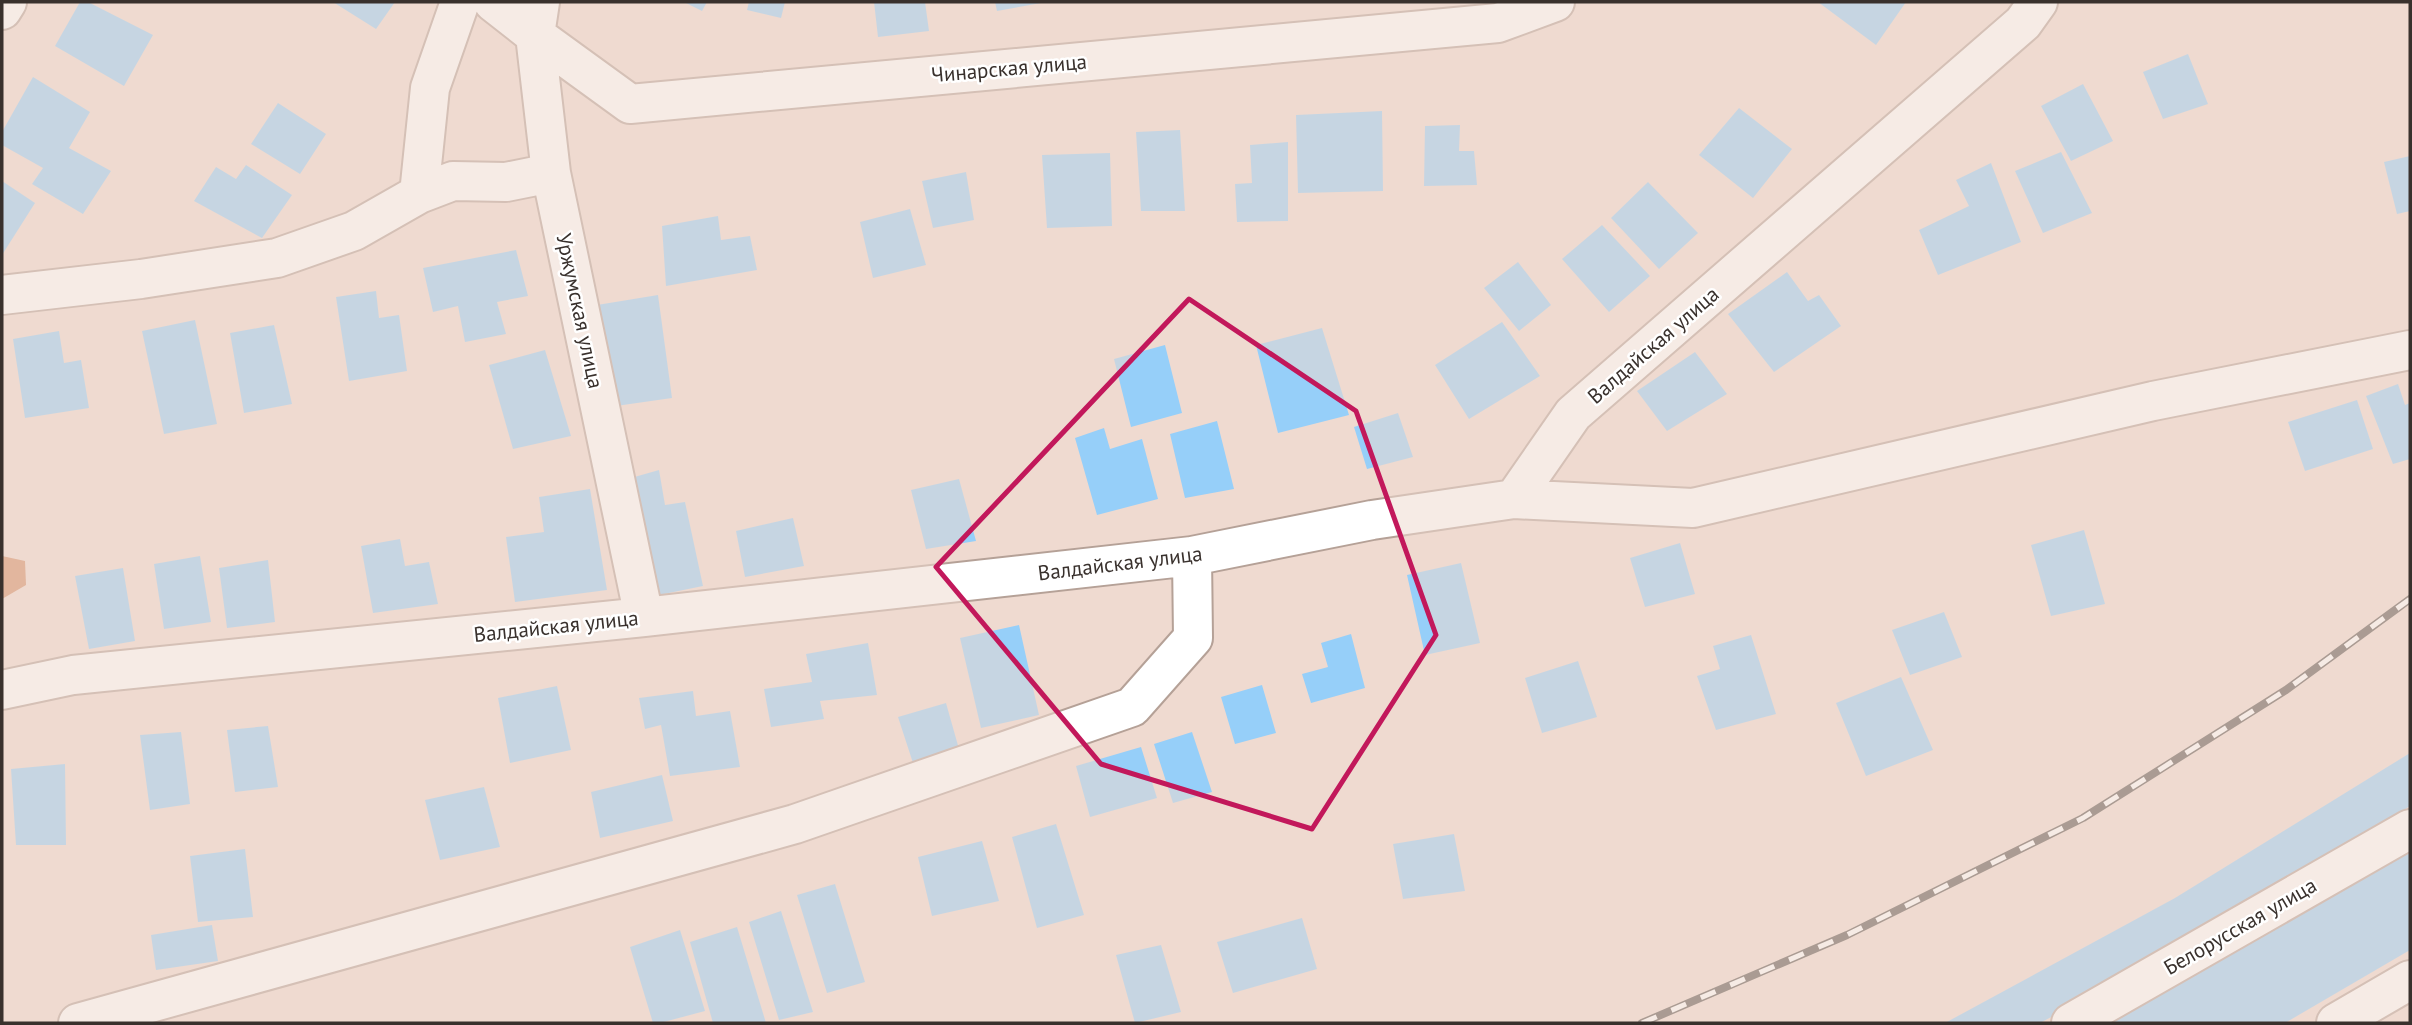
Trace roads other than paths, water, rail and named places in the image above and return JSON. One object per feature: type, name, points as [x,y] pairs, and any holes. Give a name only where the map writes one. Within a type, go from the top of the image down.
[{"type":"street","points":[[2,10],[7,2]]},
{"type":"street","points":[[419,194],[430,88],[460,2]]},
{"type":"street","name":"Чинарская улица","points":[[494,2],[537,19],[630,104],[1497,23],[1555,2]]},
{"type":"street","name":"Валдайская улица","points":[[2,690],[73,675],[644,617],[1192,556],[1372,520],[1514,499],[1573,415],[2023,23],[2038,2]]},
{"type":"street","name":"Уржумская улица","points":[[537,19],[551,173],[644,617]]},
{"type":"street","points":[[2,295],[141,279],[277,258],[354,231],[419,194],[453,181],[506,182],[551,173]]},
{"type":"street","points":[[1514,499],[1693,509],[2153,401],[2410,350]]},
{"type":"street","points":[[78,1023],[795,824],[1132,707],[1194,638],[1192,556]]},
{"type":"street","name":"Белорусская улица","points":[[2070,1023],[2410,829]]},
{"type":"street","points":[[2336,1023],[2410,980]]},
{"type":"railway","points":[[1642,1023],[1847,935],[2083,818],[2286,690],[2410,599]]}]
